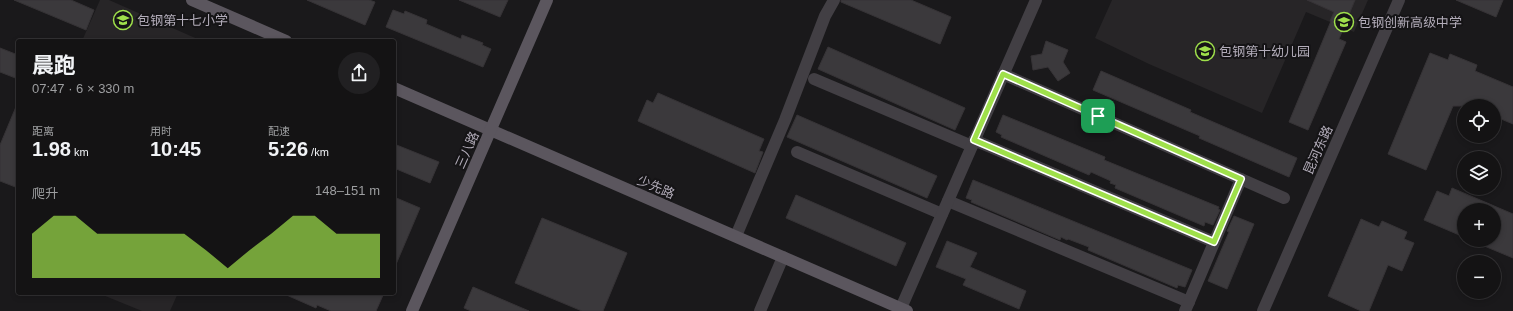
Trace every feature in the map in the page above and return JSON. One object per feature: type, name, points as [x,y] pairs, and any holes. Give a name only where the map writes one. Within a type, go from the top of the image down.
[{"type":"main road","points":[[192,0],[281,39]]},
{"type":"main road","name":"三八路","points":[[412,311],[547,0]]},
{"type":"main road","name":"少先路","points":[[396,89],[904,310]]},
{"type":"street","points":[[736,236],[785,120],[825,16],[834,0]]},
{"type":"street","points":[[904,310],[942,214],[1036,0]]},
{"type":"street","name":"昆河东路","points":[[1262,311],[1399,0]]},
{"type":"street","points":[[1003,74],[1284,198]]},
{"type":"street","points":[[814,79],[1214,242]]},
{"type":"street","points":[[797,152],[942,214]]},
{"type":"street","points":[[948,201],[1187,306],[1241,179]]},
{"type":"street","points":[[760,311],[783,257]]},
{"type":"shaded area","name":"包钢第十七小学","points":[[100,0],[109,0],[197,39],[83,39]]},
{"type":"shaded area","name":"包钢第十幼儿园","points":[[1112,0],[1368,0],[1354,32],[1306,12],[1262,113],[1149,64],[1095,38]]},
{"type":"shaded area","points":[[103,295],[177,295],[170,311],[142,311]]},
{"type":"building","points":[[14,0],[71,0],[94,10],[86,30]]},
{"type":"building","points":[[307,0],[369,0],[375,2],[365,25]]},
{"type":"building","points":[[459,0],[508,0],[500,17]]},
{"type":"building","points":[[841,0],[911,0],[951,17],[940,44],[841,2]]},
{"type":"building","points":[[1307,0],[1355,0],[1339,39],[1346,42],[1308,130],[1289,122],[1334,12]]},
{"type":"building","points":[[1456,0],[1503,0],[1496,17]]},
{"type":"building","points":[[393,10],[404,14],[405,11],[427,20],[426,24],[461,39],[462,35],[483,43],[482,45],[491,49],[483,67],[386,27]]},
{"type":"building","points":[[1046,41],[1068,50],[1063,62],[1070,73],[1058,81],[1048,67],[1033,70],[1031,56],[1042,54]]},
{"type":"building","points":[[828,47],[965,108],[955,130],[818,69]]},
{"type":"building","points":[[0,48],[16,54],[16,78],[0,72]]},
{"type":"building","points":[[1430,53],[1448,60],[1450,54],[1477,65],[1475,71],[1513,87],[1513,124],[1501,119],[1501,99],[1457,99],[1457,106],[1453,106],[1426,170],[1388,154]]},
{"type":"building","points":[[1101,71],[1191,110],[1190,112],[1297,158],[1289,177],[1199,138],[1200,136],[1093,90]]},
{"type":"building","points":[[658,93],[764,139],[759,151],[763,152],[755,173],[638,121],[647,100],[653,103]]},
{"type":"building","points":[[16,107],[16,187],[0,181],[0,145]]},
{"type":"building","points":[[797,115],[937,176],[927,198],[787,137]]},
{"type":"building","points":[[1003,115],[1105,157],[1104,160],[1219,207],[1218,209],[1220,210],[1213,225],[1205,222],[1204,226],[1115,188],[1116,185],[1110,183],[1111,181],[1091,172],[1089,175],[1001,137],[1002,135],[996,132]]},
{"type":"building","points":[[396,145],[439,162],[430,183],[396,169]]},
{"type":"building","points":[[973,180],[1192,270],[1185,287],[1178,285],[1177,288],[1088,250],[1089,247],[1061,237],[1060,240],[971,202],[972,200],[966,198]]},
{"type":"building","points":[[1452,188],[1457,190],[1457,195],[1468,195],[1487,203],[1457,203],[1457,234],[1424,220],[1437,191],[1449,196]]},
{"type":"building","points":[[796,195],[906,243],[896,266],[786,218]]},
{"type":"building","points":[[396,198],[420,208],[396,264]]},
{"type":"building","points":[[1501,209],[1513,214],[1513,258],[1487,247],[1501,247]]},
{"type":"building","points":[[1234,216],[1254,224],[1227,289],[1208,281],[1229,232],[1227,231]]},
{"type":"building","points":[[542,218],[627,253],[603,311],[582,311],[515,283]]},
{"type":"building","points":[[1361,219],[1379,227],[1382,221],[1407,232],[1404,239],[1414,243],[1402,271],[1388,265],[1369,311],[1361,311],[1328,296]]},
{"type":"building","points":[[947,241],[977,253],[970,267],[1026,291],[1019,309],[963,285],[966,279],[936,267]]},
{"type":"building","points":[[473,287],[529,311],[471,311],[464,308]]},
{"type":"building","points":[[287,295],[383,295],[376,311],[331,311],[317,305],[316,308]]},
{"type":"place","name":"包钢第十七小学","points":[[123,20]]},
{"type":"place","name":"包钢创新高级中学","points":[[1344,22]]},
{"type":"place","name":"包钢第十幼儿园","points":[[1205,51]]},
{"type":"route","points":[[1003,74],[1098,116],[1241,179],[1214,242],[974,140],[1003,74]]}]
